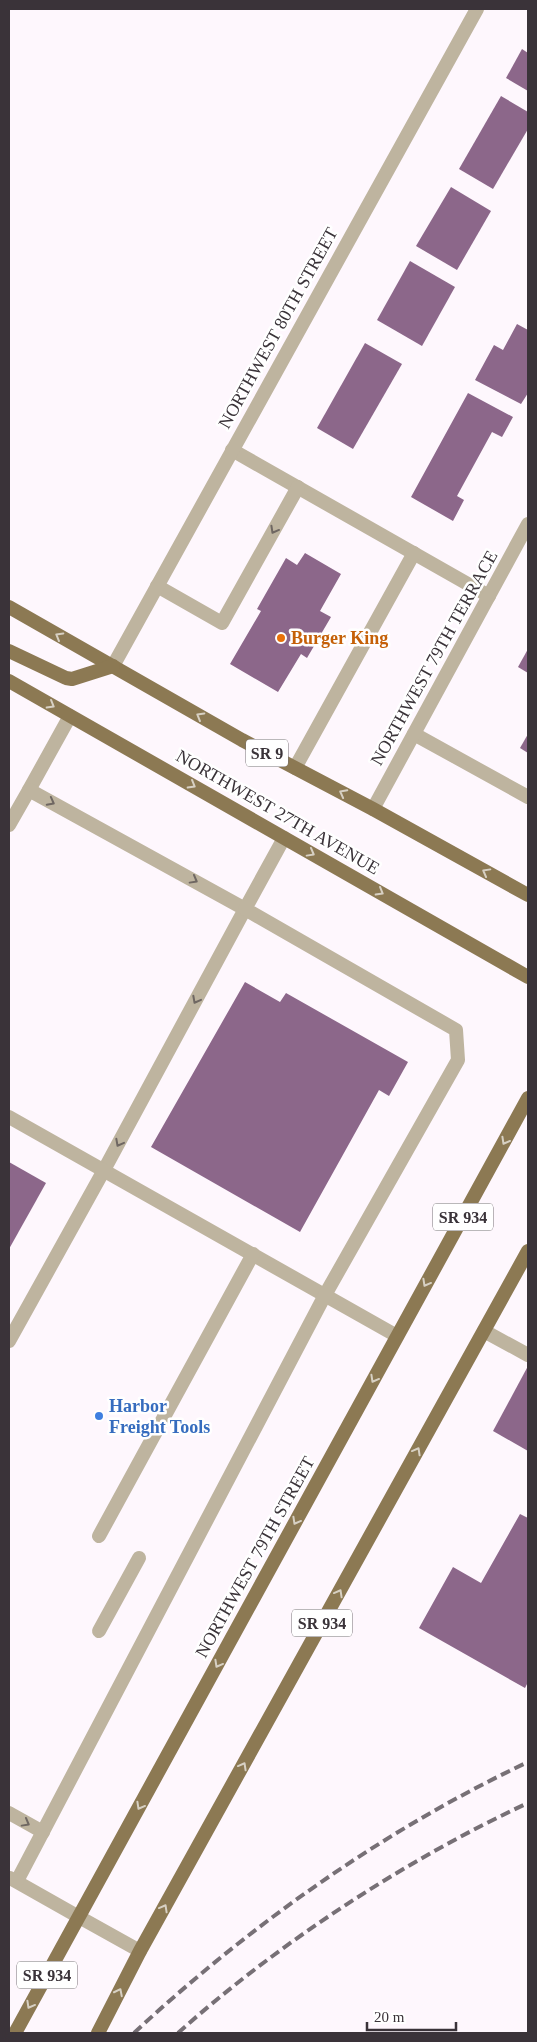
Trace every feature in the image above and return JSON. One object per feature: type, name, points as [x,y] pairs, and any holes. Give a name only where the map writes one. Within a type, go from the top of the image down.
[{"type":"main road","name":"SR 9","points":[[9,607],[242,740],[373,809],[528,895]]},
{"type":"main road","points":[[9,651],[66,678],[77,678],[113,666]]},
{"type":"main road","name":"NORTHWEST 27TH AVENUE","points":[[9,681],[528,977]]},
{"type":"main road","name":"NORTHWEST 79TH STREET","points":[[15,2033],[528,1098]]},
{"type":"main road","name":"SR 934","points":[[98,2033],[140,1951],[528,1251]]},
{"type":"street","name":"NORTHWEST 80TH STREET","points":[[113,666],[477,9]]},
{"type":"street","points":[[232,450],[489,596]]},
{"type":"street","points":[[157,586],[222,622],[298,487]]},
{"type":"street","name":"NORTHWEST 79TH TERRACE","points":[[373,809],[528,524]]},
{"type":"street","points":[[295,768],[414,553]]},
{"type":"street","points":[[10,821],[70,716]]},
{"type":"street","points":[[414,734],[528,797]]},
{"type":"street","points":[[28,790],[245,909],[456,1030],[458,1060],[325,1295],[43,1832],[13,1879],[140,1951]]},
{"type":"street","points":[[9,1341],[284,838]]},
{"type":"street","points":[[9,1117],[398,1336]]},
{"type":"street","points":[[99,1536],[253,1254]]},
{"type":"street","points":[[484,1331],[528,1354]]},
{"type":"street","points":[[98,1631],[139,1558]]},
{"type":"street","points":[[9,1813],[43,1832]]},
{"type":"building","points":[[522,49],[528,53],[528,91],[506,78]]},
{"type":"building","points":[[501,96],[528,112],[528,129],[493,189],[459,169]]},
{"type":"building","points":[[451,187],[491,211],[457,270],[416,246]]},
{"type":"building","points":[[410,261],[455,287],[422,346],[377,320]]},
{"type":"building","points":[[517,324],[528,330],[528,393],[521,404],[475,380],[494,345],[503,350]]},
{"type":"building","points":[[365,343],[402,364],[353,449],[317,428]]},
{"type":"building","points":[[468,393],[513,417],[502,437],[492,432],[457,496],[464,500],[453,521],[411,497]]},
{"type":"building","points":[[305,553],[341,574],[320,611],[331,617],[307,658],[301,654],[278,692],[230,664],[261,611],[257,609],[286,558],[297,565]]},
{"type":"building","points":[[528,649],[528,673],[518,667]]},
{"type":"building","points":[[528,734],[528,753],[520,748]]},
{"type":"building","points":[[245,982],[280,1002],[286,993],[408,1062],[389,1096],[379,1090],[300,1232],[151,1147]]},
{"type":"building","points":[[9,1162],[46,1183],[9,1249]]},
{"type":"building","points":[[528,1366],[528,1451],[493,1431]]},
{"type":"building","points":[[520,1514],[528,1518],[528,1682],[525,1688],[419,1628],[453,1567],[481,1583]]},
{"type":"railway","points":[[134,2033],[224,1955],[320,1882],[422,1818],[528,1762]]},
{"type":"railway","points":[[178,2033],[257,1967],[345,1906],[436,1850],[528,1803]]},
{"type":"place","name":"Burger King","points":[[281,638]]},
{"type":"place","name":"Harbor Freight Tools","points":[[99,1416]]}]
